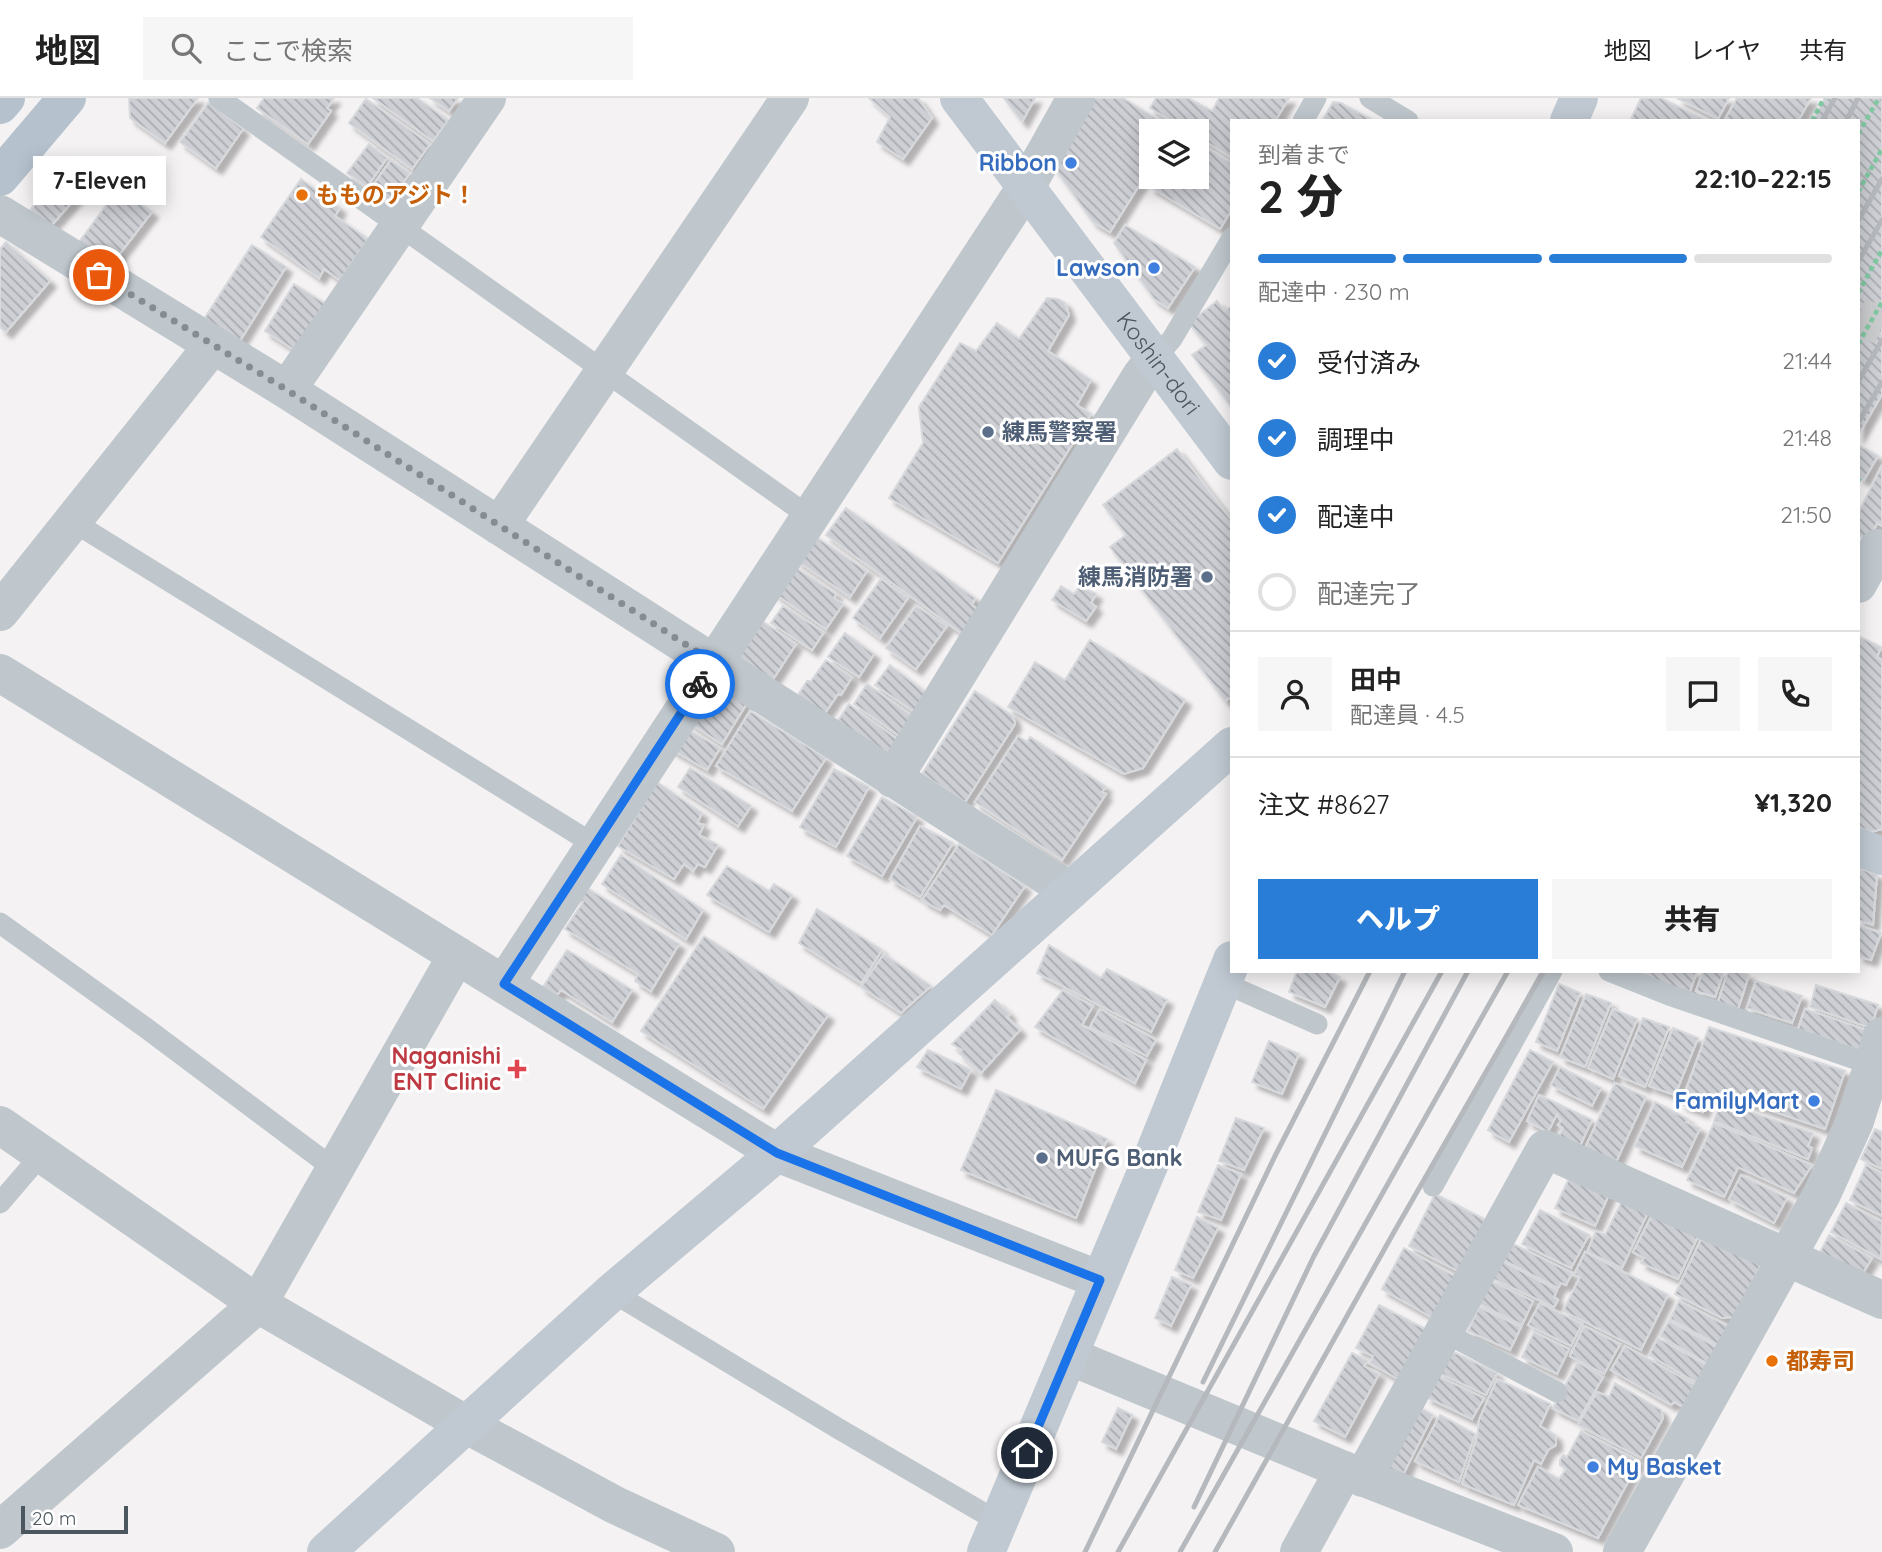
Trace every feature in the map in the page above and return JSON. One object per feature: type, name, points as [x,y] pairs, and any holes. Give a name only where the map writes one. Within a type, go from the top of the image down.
[{"type":"main road","points":[[0,105],[6,98]]},
{"type":"main road","points":[[0,177],[66,98]]},
{"type":"street","points":[[287,390],[487,98]]},
{"type":"street","points":[[499,526],[790,98]]},
{"type":"street","name":"Koshin-dori","points":[[958,98],[1230,458]]},
{"type":"street","points":[[504,984],[1026,187],[1076,98]]},
{"type":"street","points":[[1570,119],[1578,98]]},
{"type":"street","points":[[0,214],[287,390],[1070,891]]},
{"type":"street","points":[[0,612],[212,345]]},
{"type":"street","points":[[893,779],[1141,376],[1155,358]]},
{"type":"street","points":[[1860,580],[1878,548],[1882,549]]},
{"type":"street","points":[[0,673],[777,1153],[1100,1280]]},
{"type":"street","points":[[326,1552],[612,1292],[777,1153],[1230,749]]},
{"type":"street","points":[[1860,848],[1882,856]]},
{"type":"street","points":[[0,1530],[258,1304],[333,1168],[457,955]]},
{"type":"street","points":[[992,1537],[1228,972]]},
{"type":"street","points":[[1622,1552],[1822,1194],[1855,1121],[1877,1051]]},
{"type":"street","points":[[0,1125],[258,1304],[467,1425],[615,1505],[716,1552]]},
{"type":"street","points":[[1299,1552],[1354,1474],[1444,1332],[1545,1149],[1882,1300]]},
{"type":"street","points":[[1069,1356],[1354,1474],[1554,1552]]},
{"type":"lane","points":[[219,98],[810,517]]},
{"type":"lane","points":[[1304,119],[1316,98]]},
{"type":"lane","points":[[1370,98],[1405,119]]},
{"type":"lane","points":[[1155,358],[1172,339],[1230,242]]},
{"type":"lane","points":[[72,521],[595,845]]},
{"type":"lane","points":[[0,923],[333,1168]]},
{"type":"lane","points":[[1228,972],[1317,1024]]},
{"type":"lane","points":[[1433,1186],[1551,973]]},
{"type":"lane","points":[[1614,973],[1668,995],[1877,1051]]},
{"type":"lane","points":[[0,1203],[41,1155]]},
{"type":"lane","points":[[612,1292],[839,1429],[992,1537]]},
{"type":"lane","points":[[1444,1332],[1557,1392]]},
{"type":"path","points":[[1813,119],[1824,98]]},
{"type":"path","points":[[1860,131],[1879,98]]},
{"type":"path","points":[[1860,188],[1882,149]]},
{"type":"path","points":[[1860,289],[1882,250]]},
{"type":"path","points":[[1860,340],[1882,302]]},
{"type":"building","points":[[129,98],[198,98],[165,143],[130,118]]},
{"type":"building","points":[[264,98],[334,98],[327,108],[331,111],[308,144],[257,108]]},
{"type":"building","points":[[373,98],[417,98],[448,120],[433,141]]},
{"type":"building","points":[[430,98],[458,98],[449,111]]},
{"type":"building","points":[[869,98],[918,98],[932,118],[903,159],[877,142],[890,117]]},
{"type":"building","points":[[1004,98],[1035,98],[1022,122]]},
{"type":"building","points":[[1095,98],[1123,98],[1157,119],[1139,119],[1139,186],[1110,232],[1093,222],[1053,166]]},
{"type":"building","points":[[1156,98],[1188,98],[1212,111],[1219,98],[1289,98],[1276,119],[1230,119],[1230,157],[1209,144],[1209,119],[1168,119],[1150,108]]},
{"type":"building","points":[[1641,98],[1661,98],[1704,119],[1631,119]]},
{"type":"building","points":[[1677,98],[1729,98],[1718,119]]},
{"type":"building","points":[[1737,98],[1811,98],[1799,119],[1725,119]]},
{"type":"building","points":[[1825,98],[1882,98],[1882,394],[1860,432],[1860,119],[1813,119]]},
{"type":"building","points":[[366,99],[430,144],[412,169],[349,123]]},
{"type":"building","points":[[209,102],[243,129],[216,168],[180,142]]},
{"type":"building","points":[[1333,102],[1341,103],[1370,119],[1323,119]]},
{"type":"building","points":[[369,144],[387,158],[367,187],[347,173]]},
{"type":"building","points":[[1209,149],[1230,162],[1230,212],[1220,229],[1153,189],[1209,189]]},
{"type":"building","points":[[74,157],[95,176],[50,227],[30,210]]},
{"type":"building","points":[[391,160],[410,173],[390,202],[371,188]]},
{"type":"building","points":[[301,179],[340,208],[335,216],[368,239],[340,280],[324,269],[319,278],[261,237]]},
{"type":"building","points":[[119,188],[152,212],[111,265],[79,242]]},
{"type":"building","points":[[1125,225],[1195,267],[1168,308],[1154,299],[1114,243]]},
{"type":"building","points":[[6,242],[50,281],[6,332],[0,327],[0,249]]},
{"type":"building","points":[[252,245],[286,267],[238,344],[202,322]]},
{"type":"building","points":[[294,284],[326,304],[296,351],[265,331]]},
{"type":"building","points":[[1047,298],[1065,303],[1069,315],[1048,351],[1091,380],[1077,405],[1091,414],[998,563],[889,498],[923,443],[919,407],[960,343],[976,351],[997,323],[1019,339]]},
{"type":"building","points":[[1217,301],[1225,311],[1230,307],[1230,405],[1192,355],[1206,345],[1189,323]]},
{"type":"building","points":[[1860,446],[1878,456],[1864,480],[1860,478]]},
{"type":"building","points":[[1177,449],[1230,518],[1230,697],[1225,701],[1110,547],[1126,535],[1103,505]]},
{"type":"building","points":[[1882,465],[1882,526],[1877,523],[1869,541],[1860,537],[1860,510]]},
{"type":"building","points":[[846,508],[975,598],[972,605],[981,612],[964,635],[826,535]]},
{"type":"building","points":[[813,535],[867,571],[850,597],[796,560]]},
{"type":"building","points":[[793,566],[836,594],[834,598],[843,604],[826,629],[774,593]]},
{"type":"building","points":[[881,579],[908,598],[880,638],[853,618]]},
{"type":"building","points":[[1061,586],[1074,594],[1080,586],[1096,594],[1091,603],[1096,607],[1086,621],[1052,600]]},
{"type":"building","points":[[783,606],[824,632],[812,650],[771,623]]},
{"type":"building","points":[[916,606],[947,626],[916,669],[886,648]]},
{"type":"building","points":[[762,621],[796,644],[770,684],[735,662]]},
{"type":"building","points":[[845,633],[874,654],[859,677],[828,657]]},
{"type":"building","points":[[1860,637],[1881,647],[1877,657],[1882,660],[1882,829],[1871,832],[1860,828]]},
{"type":"building","points":[[1090,640],[1185,700],[1143,768],[1124,774],[1008,707],[1035,662],[1065,680]]},
{"type":"building","points":[[826,660],[852,677],[823,716],[796,698]]},
{"type":"building","points":[[890,665],[929,695],[916,713],[875,685]]},
{"type":"building","points":[[713,682],[747,703],[722,744],[688,722]]},
{"type":"building","points":[[867,684],[914,717],[901,737],[854,704]]},
{"type":"building","points":[[975,691],[1013,716],[1015,724],[965,802],[922,774]]},
{"type":"building","points":[[849,704],[901,742],[892,755],[835,725]]},
{"type":"building","points":[[750,711],[826,758],[792,811],[716,766]]},
{"type":"building","points":[[682,726],[720,748],[707,770],[669,748]]},
{"type":"building","points":[[1018,736],[1027,742],[1030,737],[1106,787],[1102,792],[1106,794],[1062,860],[975,802]]},
{"type":"building","points":[[690,768],[751,806],[738,826],[678,787]]},
{"type":"building","points":[[834,769],[869,787],[836,847],[800,827]]},
{"type":"building","points":[[657,782],[702,813],[697,823],[704,825],[699,835],[718,845],[705,867],[698,864],[693,871],[684,864],[674,879],[618,846]]},
{"type":"building","points":[[882,797],[917,817],[882,876],[847,856]]},
{"type":"building","points":[[920,826],[953,843],[920,897],[890,879]]},
{"type":"building","points":[[959,844],[1025,886],[992,935],[944,905],[940,910],[922,900]]},
{"type":"building","points":[[621,855],[703,910],[686,939],[602,884]]},
{"type":"building","points":[[727,866],[769,891],[774,884],[792,895],[769,932],[707,895]]},
{"type":"building","points":[[1860,869],[1877,874],[1873,925],[1860,921]]},
{"type":"building","points":[[582,885],[679,944],[651,991],[635,981],[638,974],[565,929],[583,902],[575,896]]},
{"type":"building","points":[[817,909],[882,950],[861,983],[799,943]]},
{"type":"building","points":[[1860,926],[1881,933],[1871,960],[1860,957]]},
{"type":"building","points":[[704,936],[828,1015],[763,1109],[641,1031]]},
{"type":"building","points":[[1049,945],[1101,978],[1107,969],[1167,1000],[1151,1032],[1037,973]]},
{"type":"building","points":[[567,950],[632,990],[612,1022],[561,990],[557,995],[543,987]]},
{"type":"building","points":[[884,954],[931,986],[901,1013],[861,987]]},
{"type":"building","points":[[1296,973],[1331,973],[1340,977],[1325,1007],[1289,992]]},
{"type":"building","points":[[1643,973],[1696,973],[1689,994],[1642,976]]},
{"type":"building","points":[[1702,973],[1723,973],[1715,997],[1696,991]]},
{"type":"building","points":[[1727,973],[1749,975],[1738,1009],[1718,1002]]},
{"type":"building","points":[[1756,981],[1802,996],[1792,1023],[1747,1008]]},
{"type":"building","points":[[1559,984],[1580,993],[1557,1051],[1536,1042]]},
{"type":"building","points":[[1816,985],[1878,1005],[1871,1028],[1810,1007]]},
{"type":"building","points":[[1063,990],[1093,1006],[1082,1025],[1146,1060],[1135,1083],[1035,1027]]},
{"type":"building","points":[[1586,994],[1611,1003],[1585,1067],[1560,1057]]},
{"type":"building","points":[[995,1000],[1010,1014],[1007,1017],[1020,1030],[981,1073],[959,1053],[962,1050],[952,1044]]},
{"type":"building","points":[[1100,1009],[1156,1040],[1147,1056],[1090,1027]]},
{"type":"building","points":[[1613,1009],[1637,1019],[1613,1079],[1588,1068]]},
{"type":"building","points":[[1805,1009],[1870,1031],[1864,1047],[1856,1049],[1798,1029]]},
{"type":"building","points":[[1643,1018],[1669,1027],[1645,1087],[1619,1076]]},
{"type":"building","points":[[1709,1027],[1845,1071],[1825,1129],[1720,1093],[1716,1100],[1708,1098],[1703,1112],[1681,1104]]},
{"type":"building","points":[[1673,1028],[1698,1038],[1675,1095],[1649,1086]]},
{"type":"building","points":[[1269,1041],[1299,1054],[1282,1094],[1252,1082]]},
{"type":"building","points":[[928,1050],[971,1070],[961,1089],[917,1067]]},
{"type":"building","points":[[1530,1050],[1553,1062],[1509,1142],[1488,1130]]},
{"type":"building","points":[[1560,1067],[1601,1088],[1592,1106],[1551,1085]]},
{"type":"building","points":[[1615,1083],[1646,1097],[1616,1162],[1585,1148]]},
{"type":"building","points":[[996,1090],[1107,1139],[1076,1218],[961,1170]]},
{"type":"building","points":[[1539,1095],[1592,1120],[1578,1150],[1557,1141],[1563,1128],[1558,1125],[1561,1121],[1557,1114],[1548,1132],[1527,1121]]},
{"type":"building","points":[[1655,1102],[1700,1128],[1682,1167],[1635,1146]]},
{"type":"building","points":[[1721,1102],[1813,1133],[1808,1146],[1812,1148],[1808,1159],[1714,1121]]},
{"type":"building","points":[[1236,1118],[1264,1128],[1244,1170],[1219,1161]]},
{"type":"building","points":[[1714,1123],[1812,1165],[1794,1193],[1738,1167],[1724,1197],[1687,1180]]},
{"type":"building","points":[[1875,1129],[1882,1132],[1882,1169],[1861,1159]]},
{"type":"building","points":[[1218,1165],[1241,1174],[1221,1220],[1198,1212]]},
{"type":"building","points":[[1866,1165],[1882,1173],[1882,1216],[1850,1200]]},
{"type":"building","points":[[1571,1174],[1610,1192],[1595,1226],[1555,1208]]},
{"type":"building","points":[[1741,1175],[1787,1198],[1774,1223],[1729,1199]]},
{"type":"building","points":[[1435,1194],[1488,1221],[1464,1274],[1409,1246]]},
{"type":"building","points":[[1623,1199],[1649,1210],[1622,1268],[1587,1252],[1596,1231],[1605,1235]]},
{"type":"building","points":[[1846,1203],[1882,1222],[1881,1259],[1831,1232]]},
{"type":"building","points":[[1540,1210],[1589,1235],[1571,1268],[1522,1244]]},
{"type":"building","points":[[1653,1213],[1698,1236],[1678,1279],[1641,1263],[1644,1258],[1633,1252]]},
{"type":"building","points":[[1197,1217],[1218,1228],[1193,1278],[1175,1270]]},
{"type":"building","points":[[1704,1233],[1763,1260],[1735,1317],[1722,1318],[1675,1294]]},
{"type":"building","points":[[1829,1235],[1872,1258],[1860,1278],[1818,1256]]},
{"type":"building","points":[[1511,1243],[1572,1273],[1566,1285],[1561,1283],[1558,1288],[1503,1260]]},
{"type":"building","points":[[1404,1248],[1456,1277],[1433,1318],[1382,1289]]},
{"type":"building","points":[[1585,1252],[1668,1295],[1641,1350],[1563,1311],[1580,1277],[1574,1275]]},
{"type":"building","points":[[1502,1261],[1557,1290],[1554,1297],[1558,1300],[1554,1307],[1493,1279]]},
{"type":"building","points":[[1172,1277],[1191,1285],[1171,1326],[1155,1318]]},
{"type":"building","points":[[1489,1280],[1533,1301],[1522,1325],[1477,1303]]},
{"type":"building","points":[[1679,1301],[1730,1327],[1720,1346],[1670,1319]]},
{"type":"building","points":[[1540,1303],[1582,1324],[1571,1346],[1528,1325]]},
{"type":"building","points":[[1379,1305],[1431,1332],[1403,1382],[1370,1363],[1373,1356],[1356,1348]]},
{"type":"building","points":[[1479,1307],[1521,1327],[1510,1350],[1468,1331]]},
{"type":"building","points":[[1669,1321],[1719,1348],[1710,1365],[1660,1336]]},
{"type":"building","points":[[1584,1326],[1620,1344],[1604,1374],[1570,1356]]},
{"type":"building","points":[[1534,1332],[1569,1349],[1557,1374],[1522,1357]]},
{"type":"building","points":[[1658,1338],[1708,1366],[1699,1384],[1649,1355]]},
{"type":"building","points":[[1625,1346],[1695,1385],[1683,1407],[1674,1402],[1671,1405],[1611,1370]]},
{"type":"building","points":[[1352,1353],[1368,1361],[1364,1366],[1379,1374],[1345,1437],[1314,1421]]},
{"type":"building","points":[[1456,1353],[1497,1373],[1486,1395],[1437,1372],[1447,1355]]},
{"type":"building","points":[[1578,1362],[1603,1377],[1578,1421],[1553,1408]]},
{"type":"building","points":[[1438,1376],[1484,1398],[1472,1419],[1426,1397]]},
{"type":"building","points":[[1497,1379],[1550,1404],[1540,1426],[1555,1435],[1556,1439],[1556,1445],[1548,1450],[1541,1464],[1534,1460],[1514,1505],[1462,1484],[1477,1437],[1479,1420]]},
{"type":"building","points":[[1615,1383],[1661,1410],[1663,1418],[1641,1458],[1578,1425],[1597,1392],[1609,1397]]},
{"type":"building","points":[[1414,1404],[1433,1415],[1402,1477],[1381,1467]]},
{"type":"building","points":[[1118,1408],[1132,1415],[1116,1449],[1102,1442]]},
{"type":"building","points":[[1440,1415],[1475,1434],[1459,1482],[1415,1461]]},
{"type":"building","points":[[1581,1431],[1639,1461],[1598,1538],[1518,1505],[1538,1467],[1559,1479],[1566,1469],[1560,1465],[1560,1460],[1563,1455],[1567,1457]]},
{"type":"tunnel","points":[[1860,317],[1882,326]]},
{"type":"railway","points":[[1823,119],[1835,98]]},
{"type":"railway","points":[[1847,119],[1858,98]]},
{"type":"railway","points":[[1860,218],[1882,179]]},
{"type":"railway","points":[[1860,258],[1882,220]]},
{"type":"railway","points":[[1860,378],[1882,340]]},
{"type":"railway","points":[[1860,420],[1882,382]]},
{"type":"railway","points":[[1085,1552],[1275,1156],[1369,973]]},
{"type":"railway","points":[[1203,1382],[1404,973]]},
{"type":"railway","points":[[1118,1552],[1441,973]]},
{"type":"railway","points":[[1194,1507],[1314,1256],[1467,973]]},
{"type":"railway","points":[[1180,1552],[1507,973]]},
{"type":"railway","points":[[1215,1552],[1543,973]]},
{"type":"way so far","points":[[99,275],[287,390],[715,663],[700,684]]},
{"type":"place","name":"Ribbon","points":[[1071,163]]},
{"type":"place","name":"もものアジト！","points":[[302,195]]},
{"type":"place","name":"Lawson","points":[[1154,268]]},
{"type":"place","name":"7-Eleven","points":[[99,275]]},
{"type":"place","name":"練馬警察署","points":[[988,432]]},
{"type":"place","name":"練馬消防署","points":[[1207,577]]},
{"type":"place","name":"Naganishi ENT Clinic","points":[[517,1069]]},
{"type":"place","name":"FamilyMart","points":[[1814,1101]]},
{"type":"place","name":"MUFG Bank","points":[[1042,1158]]},
{"type":"place","name":"都寿司","points":[[1772,1361]]},
{"type":"place","name":"My Basket","points":[[1593,1467]]},
{"type":"route","points":[[700,684],[504,984],[777,1153],[1100,1280],[1027,1453]]}]
